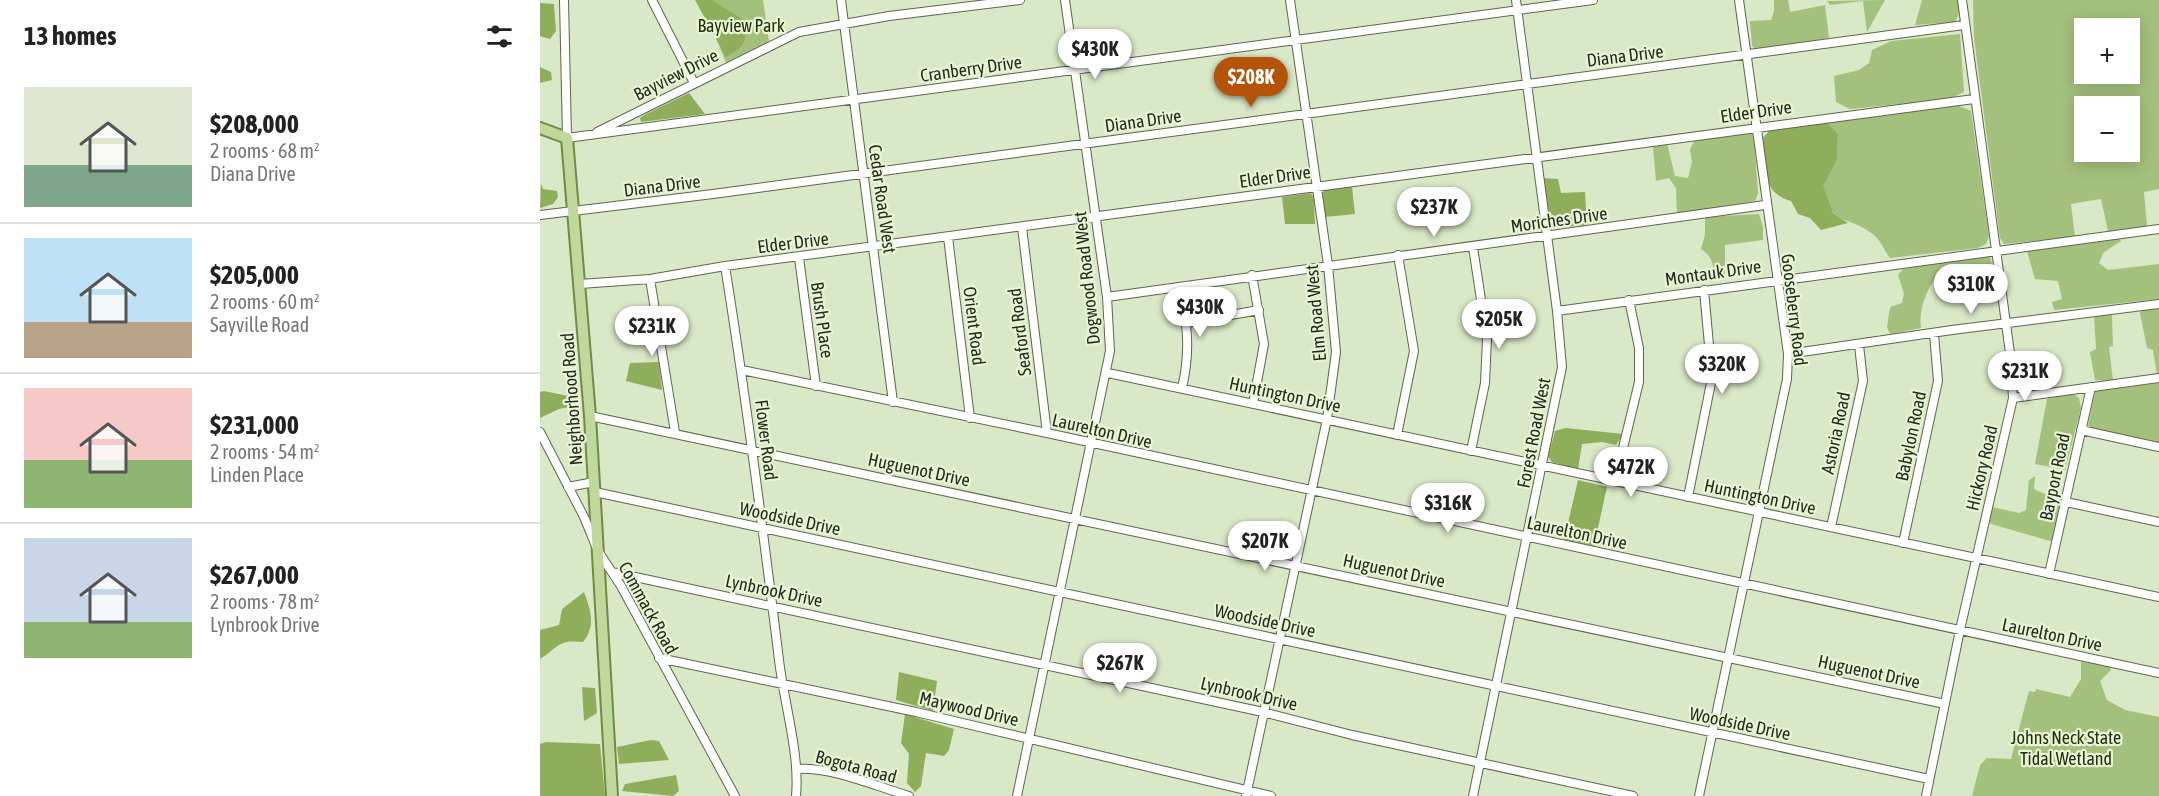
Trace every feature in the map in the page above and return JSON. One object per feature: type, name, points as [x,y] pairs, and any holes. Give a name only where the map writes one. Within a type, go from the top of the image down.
[{"type":"main road","points":[[540,128],[567,138]]},
{"type":"main road","name":"Neighborhood Road","points":[[567,138],[590,416],[612,796]]},
{"type":"street","name":"Neighborhood Road","points":[[564,0],[567,138]]},
{"type":"street","points":[[652,0],[694,83]]},
{"type":"street","name":"Cedar Road West","points":[[841,0],[893,402]]},
{"type":"street","name":"Bayview Drive","points":[[593,134],[799,32],[1020,0]]},
{"type":"street","name":"Dogwood Road West","points":[[1017,796],[1108,373],[1110,351],[1107,297],[1065,0]]},
{"type":"street","name":"Elm Road West","points":[[1247,794],[1327,419],[1336,352],[1328,265],[1290,0]]},
{"type":"street","name":"Forest Road West","points":[[1473,796],[1562,367],[1538,157],[1516,0]]},
{"type":"street","name":"Cranberry Drive","points":[[567,138],[1593,0]]},
{"type":"street","name":"Gooseberry Road","points":[[1700,796],[1784,403],[1788,354],[1765,205],[1738,0]]},
{"type":"street","name":"Hickory Road","points":[[1926,796],[1960,630],[2013,398],[2006,324],[1962,0]]},
{"type":"street","name":"Diana Drive","points":[[540,215],[1746,56],[1964,25]]},
{"type":"street","name":"Elder Drive","points":[[580,284],[650,279],[725,266],[799,258],[1974,99]]},
{"type":"street","name":"Moriches Drive","points":[[1107,297],[1765,205]]},
{"type":"street","name":"Seaford Road","points":[[1022,227],[1047,434]]},
{"type":"street","name":"Montauk Drive","points":[[1557,310],[1996,249],[2159,229]]},
{"type":"street","name":"Orient Road","points":[[948,237],[970,418]]},
{"type":"street","points":[[1471,451],[1485,383],[1487,339],[1473,247]]},
{"type":"street","points":[[1397,435],[1414,351],[1398,255]]},
{"type":"street","name":"Brush Place","points":[[799,258],[816,386]]},
{"type":"street","name":"Flower Road","points":[[725,266],[742,370],[782,685],[796,769],[796,796]]},
{"type":"street","points":[[1252,275],[1259,310],[1264,357],[1254,404]]},
{"type":"street","points":[[650,279],[675,432]]},
{"type":"street","points":[[1180,287],[1189,361],[1182,388]]},
{"type":"street","points":[[1688,497],[1712,378],[1704,290]]},
{"type":"street","points":[[1615,481],[1639,382],[1639,348],[1629,300]]},
{"type":"street","points":[[1788,354],[2159,304]]},
{"type":"street","points":[[1186,323],[1259,310]]},
{"type":"street","name":"Babylon Road","points":[[1903,543],[1938,381],[1934,334]]},
{"type":"street","name":"Astoria Road","points":[[1832,527],[1863,381],[1859,345]]},
{"type":"street","name":"Laurelton Drive","points":[[742,370],[2159,673]]},
{"type":"street","name":"Huntington Drive","points":[[1108,373],[2159,597]]},
{"type":"street","points":[[2013,398],[2159,378]]},
{"type":"street","name":"Bayport Road","points":[[2049,574],[2091,387]]},
{"type":"street","name":"Huguenot Drive","points":[[590,416],[675,432],[1945,704]]},
{"type":"street","points":[[2081,430],[2159,447]]},
{"type":"street","name":"Commack Road","points":[[540,432],[598,552],[612,572],[735,796]]},
{"type":"street","points":[[568,487],[594,487]]},
{"type":"street","name":"Woodside Drive","points":[[594,487],[762,529],[1929,779]]},
{"type":"street","points":[[2066,502],[2159,522]]},
{"type":"street","name":"Lynbrook Drive","points":[[612,572],[1263,712],[1479,763],[1633,796]]},
{"type":"street","name":"Maywood Drive","points":[[658,658],[1030,738],[1247,794],[1270,796]]},
{"type":"street","name":"Bogota Road","points":[[796,769],[822,770],[909,796]]},
{"type":"green space","points":[[695,0],[712,0],[744,20],[746,34],[741,47],[726,57]]},
{"type":"green space","name":"Bayview Park","points":[[701,0],[763,0],[769,42],[726,63]]},
{"type":"green space","points":[[1774,0],[1788,0],[1790,12],[1825,5],[1829,38],[1756,50],[1752,46],[1750,21],[1771,20]]},
{"type":"green space","points":[[1885,0],[1867,32],[1863,1],[1830,5],[1827,1]]},
{"type":"green space","points":[[1922,0],[1958,0],[1959,13],[1955,22],[1915,25]]},
{"type":"green space","points":[[1973,0],[2159,0],[2159,189],[2144,192],[2147,226],[2108,231],[2101,199],[2071,204],[2075,237],[2004,244],[2000,238],[1974,38]]},
{"type":"green space","points":[[540,3],[554,4],[556,31],[550,39],[540,36]]},
{"type":"green space","points":[[1960,34],[1964,92],[1949,99],[1850,109],[1836,102],[1834,76],[1859,70],[1869,63],[1872,50],[1891,41]]},
{"type":"green space","points":[[540,67],[551,72],[552,80],[540,83]]},
{"type":"green space","points":[[689,93],[705,114],[641,122],[640,118],[646,114]]},
{"type":"green space","points":[[1957,105],[1971,111],[1989,236],[1986,244],[1978,248],[1890,258],[1874,235],[1842,218],[1830,208],[1822,186],[1837,160],[1838,134],[1827,122]]},
{"type":"green space","points":[[1827,122],[1838,134],[1837,160],[1823,186],[1833,213],[1848,223],[1821,230],[1810,218],[1798,214],[1791,201],[1781,197],[1769,184],[1766,177],[1763,138],[1769,131]]},
{"type":"green space","points":[[1749,131],[1754,137],[1758,193],[1755,201],[1677,214],[1676,188],[1669,178],[1656,181],[1653,147],[1667,143],[1675,176],[1688,178],[1692,162],[1690,149],[1695,140]]},
{"type":"green space","points":[[1543,178],[1558,179],[1561,193],[1585,192],[1587,225],[1555,228],[1551,223]]},
{"type":"green space","points":[[541,184],[543,189],[557,191],[558,197],[553,204],[540,208]]},
{"type":"green space","points":[[1352,187],[1355,214],[1325,217],[1321,194],[1328,188]]},
{"type":"green space","points":[[1311,193],[1314,198],[1315,224],[1285,224],[1282,197]]},
{"type":"green space","points":[[1759,214],[1763,227],[1763,240],[1725,245],[1725,274],[1713,277],[1712,261],[1701,249],[1705,235],[1705,217]]},
{"type":"green space","points":[[2120,238],[2121,241],[2103,253],[2099,263],[2108,270],[2159,264],[2159,299],[2054,310],[2052,302],[2062,299],[2058,281],[2035,279],[2026,248]]},
{"type":"green space","points":[[1990,255],[1996,285],[1963,287],[1953,273],[1946,270],[1934,280],[1926,295],[1921,312],[1921,328],[1890,334],[1887,327],[1890,307],[1902,303],[1904,294],[1898,275],[1903,269]]},
{"type":"green space","points":[[2159,308],[2159,375],[2157,375],[2153,350],[2147,348],[2140,313],[2142,310]]},
{"type":"green space","points":[[2112,314],[2113,346],[2109,347],[2113,381],[2095,380],[2090,352],[2096,349],[2094,316]]},
{"type":"green space","points":[[659,362],[662,390],[626,381],[630,363]]},
{"type":"green space","points":[[2159,383],[2159,443],[2088,426],[2095,391]]},
{"type":"green space","points":[[540,392],[573,397],[575,406],[559,409],[540,418]]},
{"type":"green space","points":[[2074,394],[2079,398],[2081,408],[2065,470],[2035,464],[2047,399],[2051,396]]},
{"type":"green space","points":[[1566,428],[1623,434],[1616,445],[1602,442],[1582,444],[1578,469],[1552,462],[1548,457],[1555,431]]},
{"type":"green space","points":[[2035,476],[2034,489],[2060,501],[2053,542],[1988,523],[1992,507],[2019,513],[2026,510],[2029,480]]},
{"type":"green space","points":[[1578,480],[1607,487],[1594,546],[1564,540]]},
{"type":"green space","points":[[584,592],[591,618],[587,636],[583,642],[574,641],[558,645],[540,659],[540,630],[559,625],[562,609]]},
{"type":"green space","name":"Johns Neck State Tidal Wetland","points":[[2081,662],[2110,665],[2111,670],[2100,681],[2107,700],[2125,710],[2159,717],[2159,796],[1972,796],[1980,765],[1987,758],[2011,759],[2029,691],[2035,692],[2036,689],[2070,697],[2081,679]]},
{"type":"green space","points":[[899,672],[937,681],[933,711],[896,700]]},
{"type":"green space","points":[[582,687],[595,688],[597,713],[584,721]]},
{"type":"green space","points":[[905,714],[954,729],[949,750],[944,756],[926,753],[921,786],[915,792],[907,783],[909,754],[901,743]]},
{"type":"green space","points":[[651,740],[659,741],[669,760],[619,764],[617,747]]},
{"type":"green space","points":[[546,742],[600,744],[605,796],[540,796],[540,744]]},
{"type":"green space","points":[[676,775],[679,791],[673,796],[622,791],[625,784]]}]
